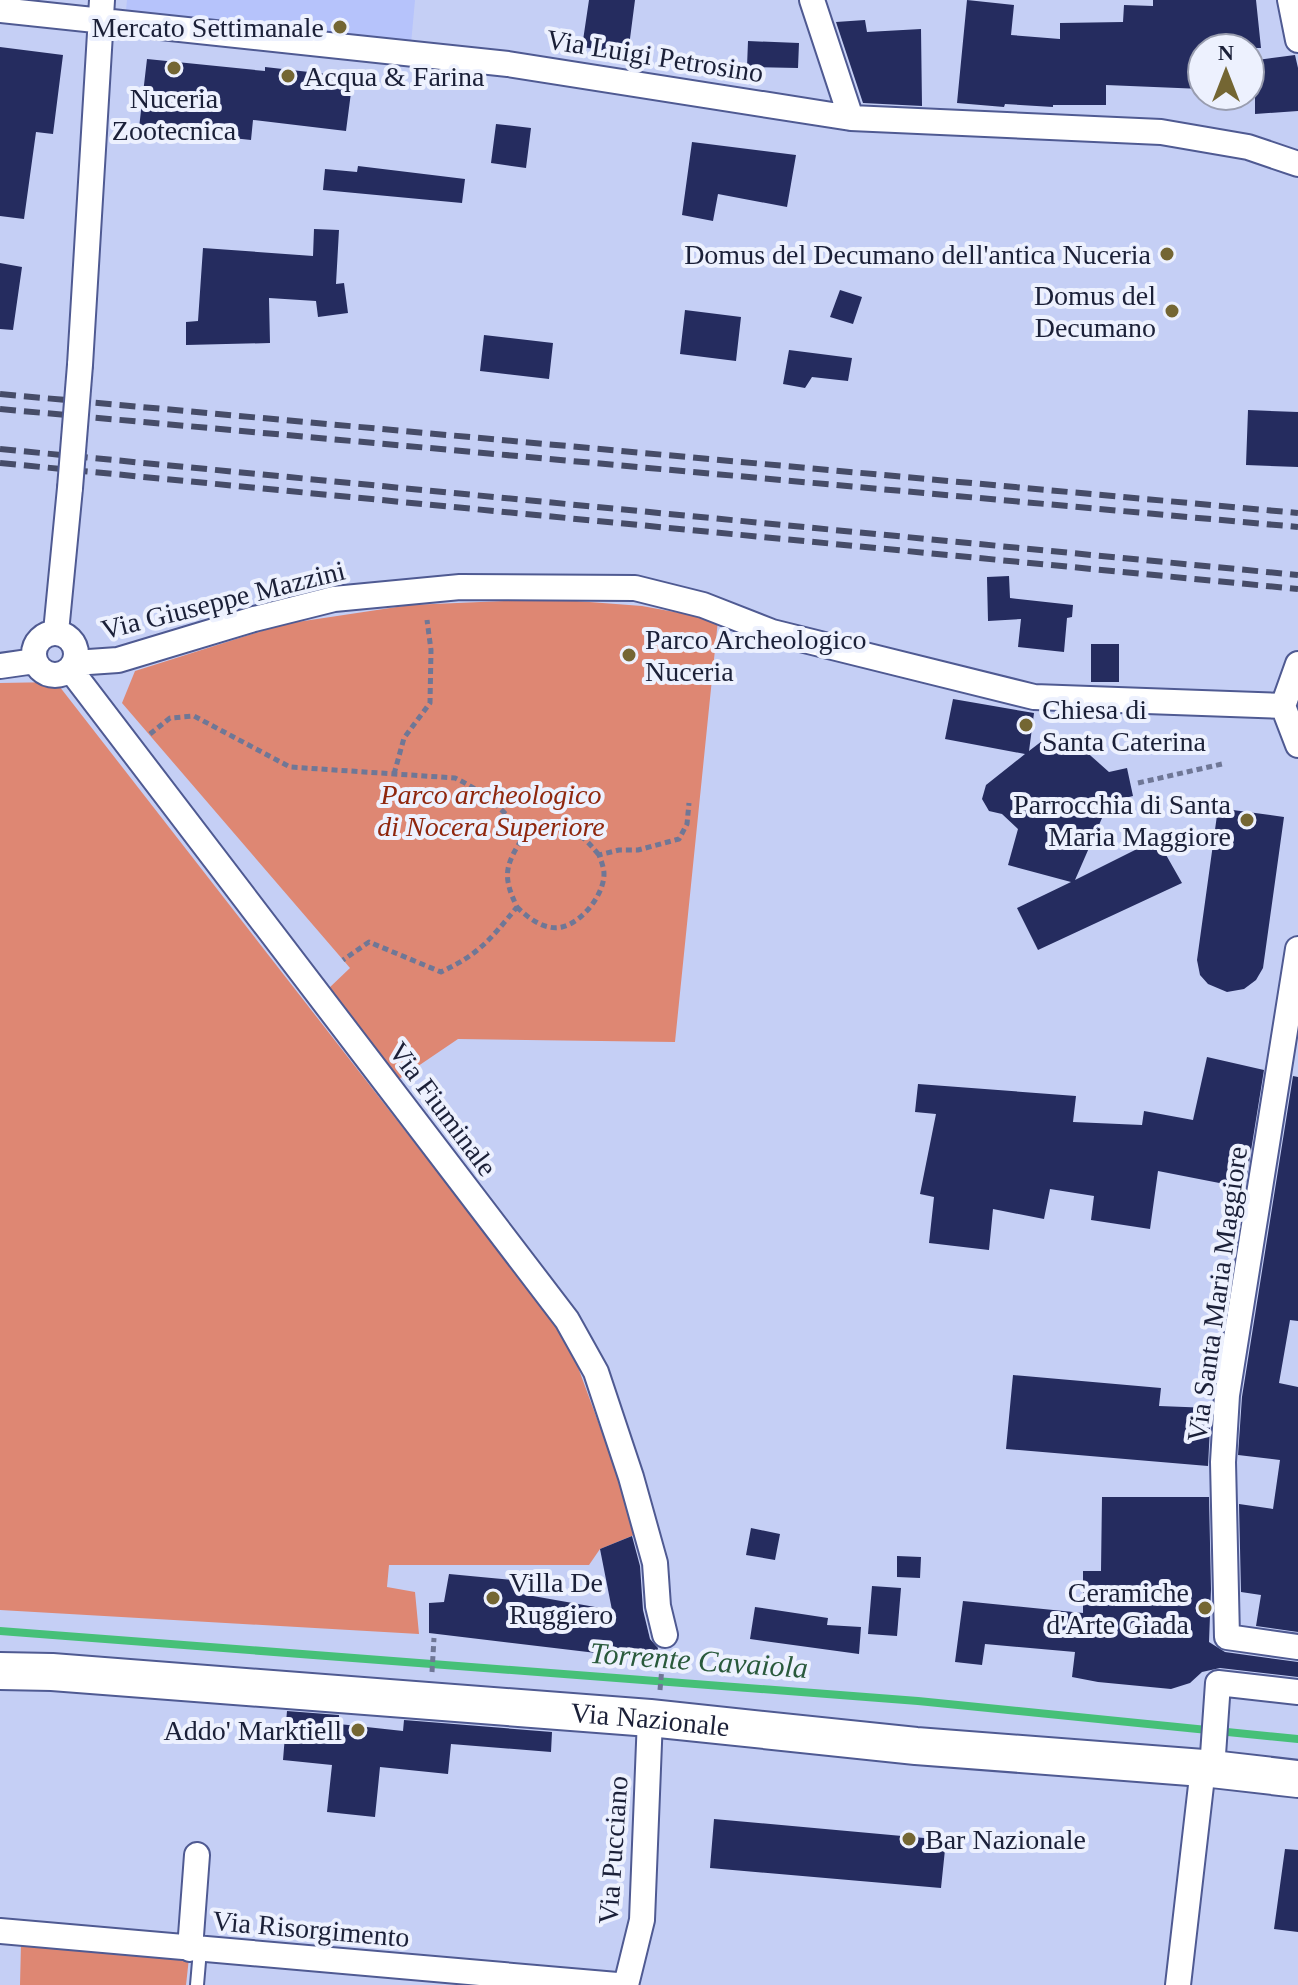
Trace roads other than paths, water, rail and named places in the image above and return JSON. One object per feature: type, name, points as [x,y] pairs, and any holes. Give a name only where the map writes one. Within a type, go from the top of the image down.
[{"type":"main road","name":"Via Nazionale","points":[[0,1671],[655,1710],[916,1746],[1209,1763],[1298,1779]]},
{"type":"street","points":[[812,0],[851,118]]},
{"type":"street","points":[[1290,0],[1298,40]]},
{"type":"street","name":"Via Luigi Petrosino","points":[[0,10],[102,10],[508,64],[851,118],[1161,132],[1248,147],[1298,164]]},
{"type":"street","points":[[56,632],[80,365],[102,10]]},
{"type":"street","name":"Via Giuseppe Mazzini","points":[[72,666],[118,660],[254,619],[334,599],[460,587],[635,588],[703,605],[772,632],[1034,697],[1283,706]]},
{"type":"street","points":[[56,632],[69,638],[76,650],[72,666],[57,675],[50,675],[38,667],[34,647],[49,633],[56,632]]},
{"type":"street","points":[[0,666],[35,661]]},
{"type":"street","points":[[1298,664],[1283,706],[1298,745]]},
{"type":"street","name":"Via Fiuminale","points":[[72,666],[567,1320],[596,1372],[631,1477],[655,1563],[664,1646]]},
{"type":"street","name":"Via Santa Maria Maggiore","points":[[1298,949],[1290,1057],[1227,1395],[1223,1462],[1227,1637],[1298,1647]]},
{"type":"street","points":[[1178,1985],[1218,1683],[1298,1692]]},
{"type":"street","name":"Via Pucciano","points":[[626,1985],[642,1920],[655,1710]]},
{"type":"street","points":[[195,1949],[197,1855]]},
{"type":"street","name":"Via Risorgimento","points":[[0,1931],[617,1985]]},
{"type":"lane","points":[[195,1949],[197,1985]]},
{"type":"waterway","name":"Torrente Cavaiola","points":[[0,1631],[918,1701],[1298,1739]]},
{"type":"railway","points":[[0,394],[1298,513]]},
{"type":"railway","points":[[0,409],[1298,527]]},
{"type":"railway","points":[[0,449],[1298,575]]},
{"type":"railway","points":[[0,463],[1298,589]]},
{"type":"place","name":"Mercato Settimanale","points":[[340,27]]},
{"type":"place","name":"Nuceria Zootecnica","points":[[174,68]]},
{"type":"place","name":"Acqua & Farina","points":[[288,76]]},
{"type":"place","name":"Domus del Decumano dell'antica Nuceria","points":[[1167,254]]},
{"type":"place","name":"Domus del Decumano","points":[[1172,311]]},
{"type":"place","name":"Parco Archeologico Nuceria","points":[[629,655]]},
{"type":"place","name":"Chiesa di Santa Caterina","points":[[1026,725]]},
{"type":"place","name":"Parrocchia di Santa Maria Maggiore","points":[[1247,820]]},
{"type":"place","name":"Villa De Ruggiero","points":[[493,1598]]},
{"type":"place","name":"Ceramiche d'Arte Giada","points":[[1205,1608]]},
{"type":"place","name":"Addo' Marktiell","points":[[358,1730]]},
{"type":"place","name":"Bar Nazionale","points":[[909,1839]]},
{"type":"park label","name":"Parco archeologico di Nocera Superiore","points":[[491,810]]}]
